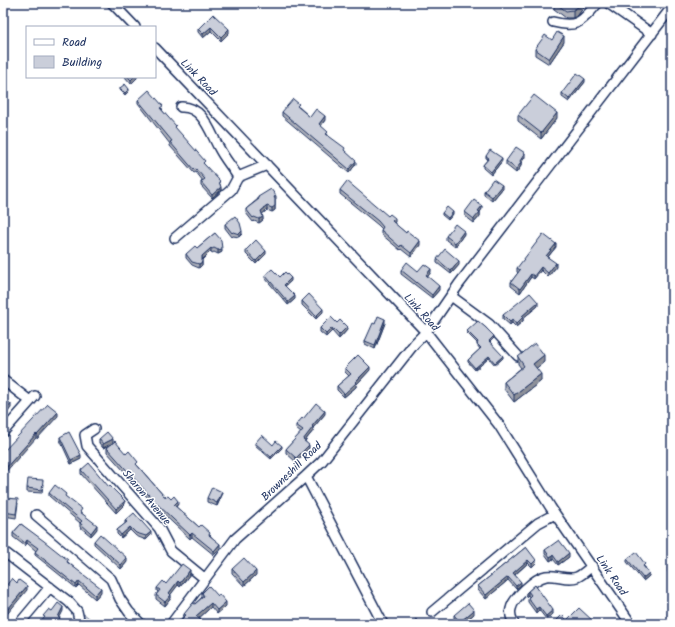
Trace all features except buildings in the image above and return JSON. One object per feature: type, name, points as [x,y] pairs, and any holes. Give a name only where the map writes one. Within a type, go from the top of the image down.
[{"type":"street","points":[[112,3],[134,26]]},
{"type":"street","points":[[553,22],[568,25],[580,22],[598,3]]},
{"type":"street","points":[[608,3],[652,34]]},
{"type":"street","name":"Browneshill Road","points":[[171,624],[204,578],[235,539],[322,461],[415,343],[426,332],[451,296],[672,7]]},
{"type":"street","name":"Link Road","points":[[156,49],[426,332],[499,425],[555,514],[631,624]]},
{"type":"street","points":[[181,107],[189,106],[203,119],[210,128],[219,148],[238,176]]},
{"type":"street","points":[[175,238],[231,190],[238,176],[267,165]]},
{"type":"street","points":[[451,296],[489,324],[518,356]]},
{"type":"street","points":[[3,380],[32,398],[3,432]]},
{"type":"street","name":"Sharon Avenue","points":[[94,429],[85,435],[86,446],[159,528],[171,551],[204,578]]},
{"type":"street","points":[[306,476],[383,624]]},
{"type":"street","points":[[432,612],[538,523],[555,514]]},
{"type":"street","points":[[36,515],[110,579],[120,599],[129,612],[141,624]]},
{"type":"street","points":[[3,551],[69,602],[77,611],[80,624]]},
{"type":"street","points":[[514,624],[510,615],[511,608],[514,602],[527,587],[544,577],[554,575],[567,578],[577,577],[592,566]]},
{"type":"street","points":[[20,624],[50,587]]},
{"type":"shaded area","points":[[84,614],[97,624],[85,624]]}]
